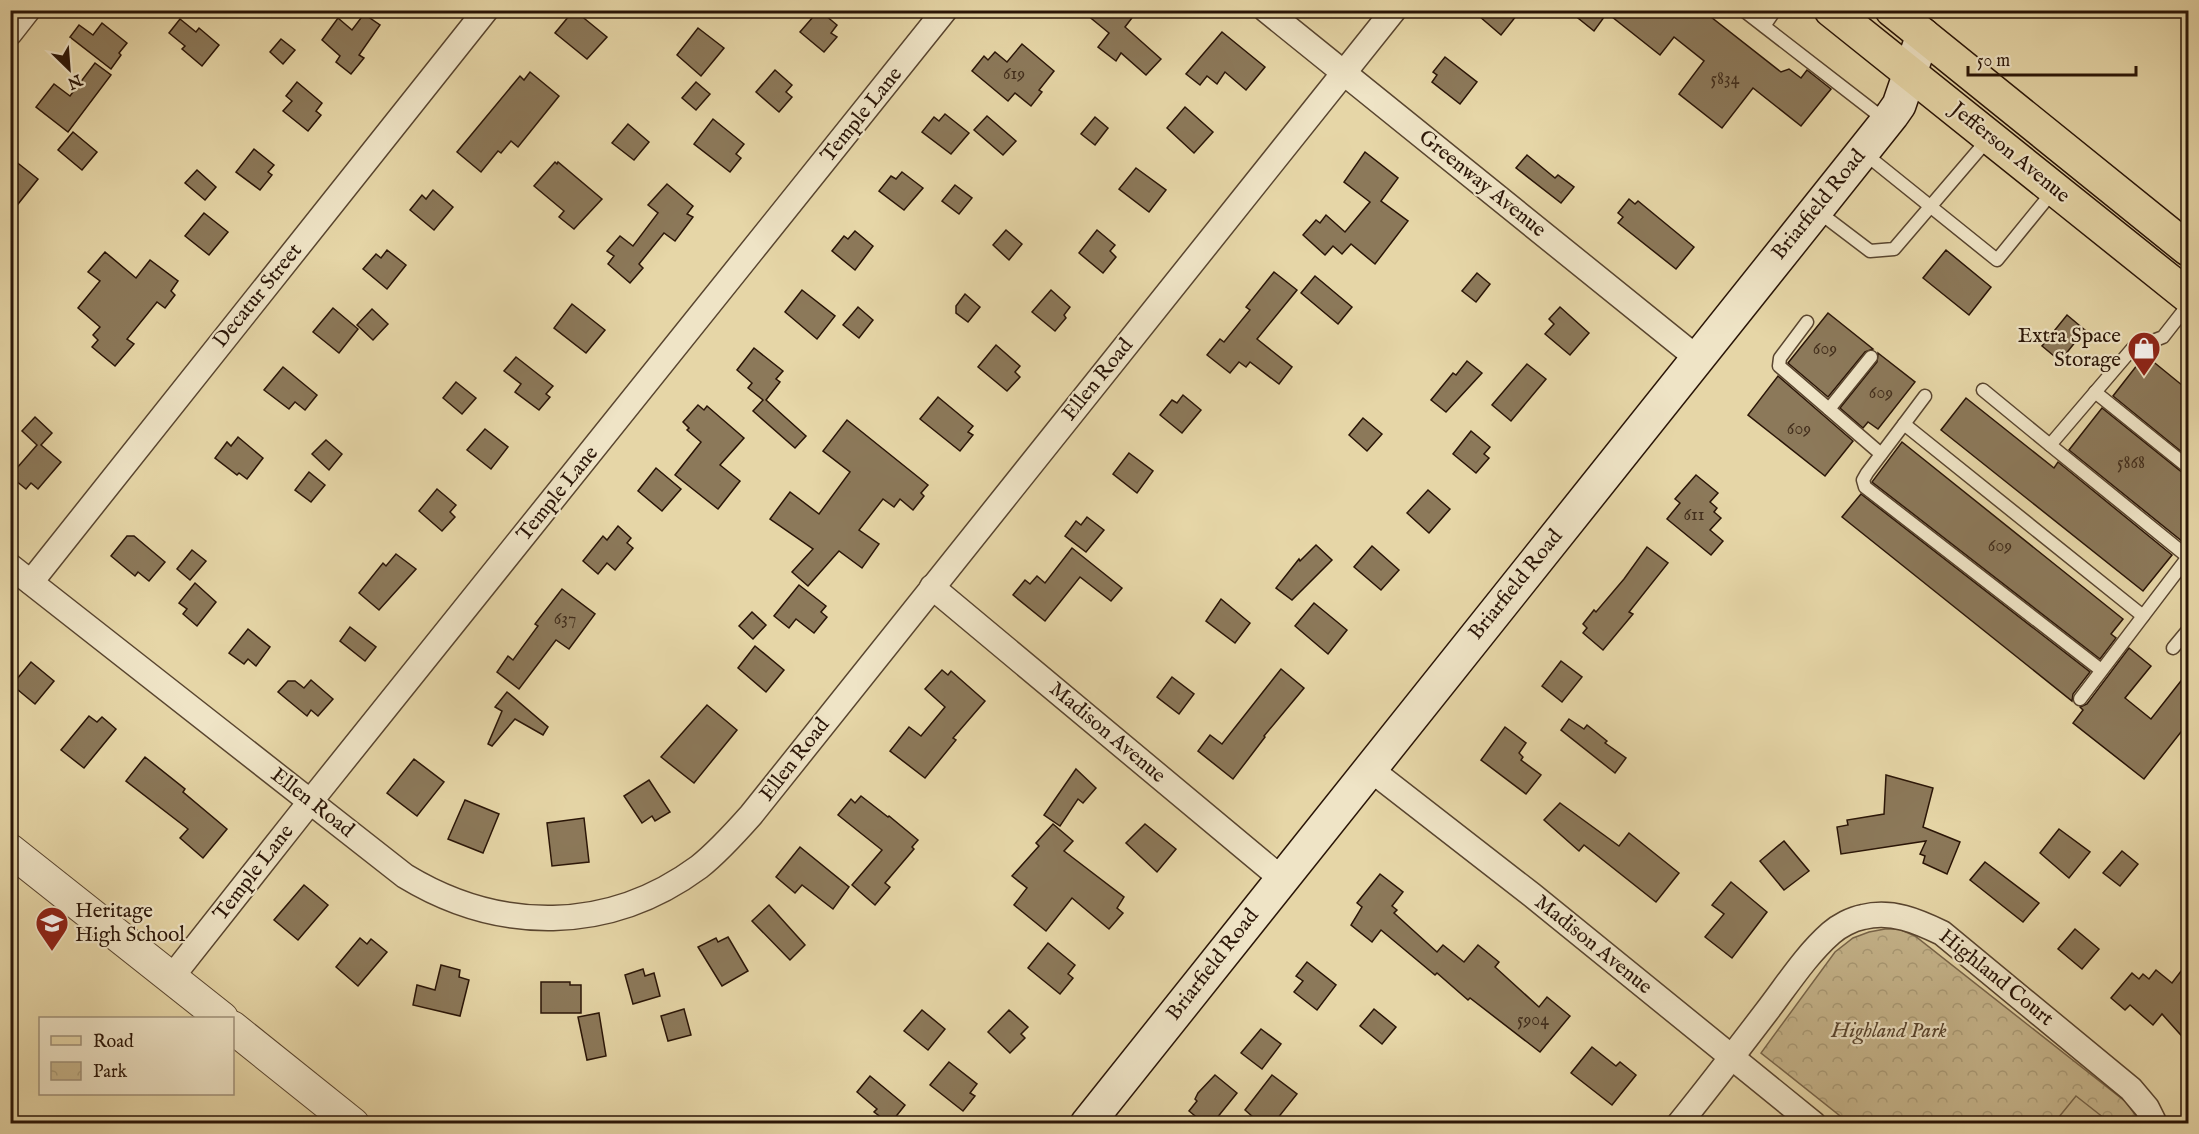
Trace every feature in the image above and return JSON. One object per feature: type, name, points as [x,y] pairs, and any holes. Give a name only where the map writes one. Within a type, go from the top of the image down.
[{"type":"main road","name":"Jefferson Avenue","points":[[1831,10],[2188,296]]},
{"type":"main road","name":"Jefferson Avenue","points":[[1892,10],[2188,249]]},
{"type":"main road","name":"Briarfield Road","points":[[1087,1124],[1886,122],[1899,105],[1923,34]]},
{"type":"street","points":[[10,33],[28,10]]},
{"type":"street","name":"Decatur Street","points":[[30,582],[486,10]]},
{"type":"street","name":"Temple Lane","points":[[171,978],[945,10]]},
{"type":"street","name":"Greenway Avenue","points":[[1266,10],[1697,358]]},
{"type":"street","name":"Ellen Road","points":[[10,566],[405,876],[427,889],[475,909],[526,918],[556,919],[615,908],[670,885],[699,867],[751,815],[1394,10]]},
{"type":"street","name":"Madison Avenue","points":[[932,587],[1281,879]]},
{"type":"street","name":"Madison Avenue","points":[[1370,769],[1532,895],[1814,1124]]},
{"type":"street","points":[[10,850],[221,1017]]},
{"type":"street","name":"Highland Court","points":[[1679,1124],[1803,964],[1831,933],[1845,923],[1879,914],[1896,915],[1918,921],[1942,933],[2131,1089],[2155,1124]]},
{"type":"street","points":[[234,1029],[353,1124]]},
{"type":"lane","points":[[1743,10],[1886,122]]},
{"type":"lane","points":[[1764,26],[1775,10]]},
{"type":"lane","points":[[1815,210],[1870,251],[1894,249],[1990,137]]},
{"type":"lane","points":[[1862,152],[1997,260],[2055,189]]},
{"type":"lane","points":[[2050,445],[2132,349],[2163,337],[2188,305]]},
{"type":"lane","points":[[1807,322],[1780,358],[1779,366],[1881,454]]},
{"type":"lane","points":[[1829,409],[1871,357]]},
{"type":"lane","points":[[1983,390],[2188,557],[2080,699]]},
{"type":"lane","points":[[2095,392],[2188,467]]},
{"type":"lane","points":[[1925,396],[1867,473],[1863,480],[1865,487],[2101,670]]},
{"type":"lane","points":[[1904,424],[2143,616]]},
{"type":"lane","points":[[2173,648],[2188,630]]},
{"type":"green space","name":"Highland Park","points":[[1885,929],[1899,929],[1915,936],[2126,1102],[2141,1123],[1849,1123],[1761,1053],[1835,952],[1853,938]]},
{"type":"green space","points":[[2076,1096],[2104,1118],[2099,1123],[2054,1123]]},
{"type":"building","points":[[574,10],[607,37],[587,59],[555,33]]},
{"type":"building","points":[[819,10],[837,25],[831,33],[837,37],[824,52],[800,32]]},
{"type":"building","points":[[1081,10],[1138,10],[1125,27],[1161,59],[1146,75],[1121,53],[1116,61],[1098,47],[1109,33]]},
{"type":"building","points":[[1472,10],[1521,10],[1501,35]]},
{"type":"building","points":[[1568,10],[1702,10],[1781,72],[1789,69],[1801,78],[1807,70],[1831,89],[1801,126],[1753,88],[1722,128],[1679,94],[1704,61],[1674,37],[1660,55],[1607,13],[1594,31]]},
{"type":"building","points":[[364,14],[380,25],[359,55],[364,58],[351,74],[336,62],[340,56],[322,40],[338,18],[352,30]]},
{"type":"building","points":[[180,19],[196,32],[199,28],[219,45],[202,66],[182,49],[185,46],[169,33]]},
{"type":"building","points":[[102,23],[127,43],[111,69],[70,37],[79,25],[93,35]]},
{"type":"building","points":[[698,28],[724,48],[701,76],[677,55]]},
{"type":"building","points":[[1222,32],[1265,67],[1246,90],[1225,72],[1217,84],[1207,76],[1200,85],[1186,74]]},
{"type":"building","points":[[281,39],[295,50],[283,64],[270,52]]},
{"type":"building","points":[[1022,44],[1054,71],[1039,90],[1042,92],[1031,106],[1015,93],[1008,101],[972,71],[984,56],[988,60],[995,52],[1007,62]]},
{"type":"building","points":[[1445,57],[1477,82],[1460,104],[1432,82],[1437,75],[1433,72]]},
{"type":"building","points":[[95,63],[111,75],[68,132],[36,107],[54,84],[70,96]]},
{"type":"building","points":[[775,70],[792,85],[786,92],[792,97],[779,112],[756,92]]},
{"type":"building","points":[[530,72],[559,96],[518,147],[511,141],[501,153],[498,151],[481,172],[457,152],[520,76],[524,80]]},
{"type":"building","points":[[297,82],[322,103],[316,111],[321,115],[308,131],[283,111],[292,101],[286,96]]},
{"type":"building","points":[[696,82],[710,94],[696,110],[682,98]]},
{"type":"building","points":[[1185,107],[1213,132],[1194,153],[1167,128]]},
{"type":"building","points":[[945,114],[969,133],[951,154],[922,132],[934,117],[939,121]]},
{"type":"building","points":[[987,116],[1016,141],[1003,155],[974,130]]},
{"type":"building","points":[[1095,117],[1108,128],[1095,145],[1081,134]]},
{"type":"building","points":[[713,119],[744,144],[736,154],[741,158],[730,172],[694,144]]},
{"type":"building","points":[[628,124],[649,142],[634,160],[612,143]]},
{"type":"building","points":[[73,132],[97,152],[82,170],[58,150]]},
{"type":"building","points":[[254,149],[274,165],[268,172],[272,175],[260,190],[236,172]]},
{"type":"building","points":[[1365,152],[1398,178],[1381,201],[1408,221],[1375,264],[1351,244],[1342,254],[1333,246],[1325,255],[1303,235],[1316,220],[1320,223],[1326,215],[1345,232],[1370,202],[1344,182]]},
{"type":"building","points":[[1527,155],[1555,178],[1558,175],[1574,187],[1561,203],[1516,168]]},
{"type":"building","points":[[10,157],[38,179],[10,214]]},
{"type":"building","points":[[555,162],[557,164],[558,162],[602,199],[574,229],[559,217],[564,211],[534,186]]},
{"type":"building","points":[[1136,168],[1166,190],[1149,212],[1119,189]]},
{"type":"building","points":[[197,170],[216,187],[205,200],[185,183]]},
{"type":"building","points":[[902,172],[923,188],[904,210],[879,191],[891,176],[896,179]]},
{"type":"building","points":[[667,184],[693,206],[687,214],[693,217],[675,241],[664,233],[639,264],[643,268],[630,283],[608,264],[614,256],[607,251],[620,236],[633,246],[658,213],[648,205]]},
{"type":"building","points":[[955,185],[972,198],[959,214],[942,201]]},
{"type":"building","points":[[433,190],[453,207],[434,230],[410,210],[422,195],[426,199]]},
{"type":"building","points":[[1629,199],[1635,204],[1638,201],[1694,247],[1676,269],[1618,223],[1623,217],[1618,213]]},
{"type":"building","points":[[204,213],[228,232],[209,255],[185,236]]},
{"type":"building","points":[[1006,230],[1022,244],[1009,260],[993,245]]},
{"type":"building","points":[[1097,230],[1115,245],[1110,251],[1116,257],[1103,273],[1079,253]]},
{"type":"building","points":[[855,231],[873,246],[855,270],[832,251],[844,236],[848,239]]},
{"type":"building","points":[[387,250],[406,265],[387,289],[363,269],[376,254],[381,258]]},
{"type":"building","points":[[1946,250],[1991,287],[1969,315],[1923,278]]},
{"type":"building","points":[[105,252],[136,278],[150,260],[178,281],[171,291],[175,295],[165,308],[157,302],[127,339],[134,344],[115,366],[92,347],[98,340],[93,335],[100,327],[78,308],[100,281],[88,272]]},
{"type":"building","points":[[1274,272],[1297,290],[1257,339],[1292,367],[1279,384],[1250,362],[1246,367],[1239,362],[1230,373],[1207,355],[1220,339],[1224,342],[1250,310],[1246,307]]},
{"type":"building","points":[[1477,273],[1490,284],[1476,302],[1462,291]]},
{"type":"building","points":[[1315,276],[1352,307],[1338,324],[1301,293]]},
{"type":"building","points":[[802,290],[835,316],[817,339],[785,312]]},
{"type":"building","points":[[1051,290],[1070,307],[1064,315],[1066,318],[1055,331],[1032,312]]},
{"type":"building","points":[[965,294],[980,307],[968,322],[956,313],[956,306]]},
{"type":"building","points":[[572,304],[605,330],[586,353],[554,328]]},
{"type":"building","points":[[858,307],[873,320],[859,338],[843,325]]},
{"type":"building","points":[[1560,307],[1589,333],[1570,355],[1545,334],[1554,324],[1549,319]]},
{"type":"building","points":[[333,308],[358,329],[339,353],[313,332]]},
{"type":"building","points":[[372,309],[388,324],[373,340],[357,325]]},
{"type":"building","points":[[1828,313],[1873,349],[1865,352],[1828,397],[1788,363]]},
{"type":"building","points":[[2067,315],[2085,330],[2060,361],[2042,346]]},
{"type":"building","points":[[996,345],[1020,366],[1015,372],[1020,377],[1007,391],[978,367]]},
{"type":"building","points":[[754,348],[783,371],[776,379],[780,382],[766,400],[806,436],[795,448],[753,411],[763,400],[748,388],[752,383],[737,370]]},
{"type":"building","points":[[1878,353],[1915,382],[1878,429],[1868,422],[1863,428],[1840,408],[1877,362]]},
{"type":"building","points":[[2145,355],[2188,390],[2188,457],[2113,396]]},
{"type":"building","points":[[516,357],[553,386],[546,394],[550,397],[539,410],[515,392],[521,384],[504,371]]},
{"type":"building","points":[[1467,361],[1482,373],[1446,412],[1431,400],[1453,373],[1456,375]]},
{"type":"building","points":[[1527,364],[1546,379],[1511,421],[1492,405]]},
{"type":"building","points":[[283,367],[317,395],[305,410],[295,402],[289,409],[264,390]]},
{"type":"building","points":[[1778,376],[1853,441],[1825,476],[1748,415]]},
{"type":"building","points":[[456,382],[476,398],[462,414],[443,398]]},
{"type":"building","points":[[1183,395],[1201,410],[1182,433],[1160,415],[1172,400],[1177,403]]},
{"type":"building","points":[[938,397],[973,426],[968,432],[973,435],[960,451],[920,419]]},
{"type":"building","points":[[1966,398],[2054,468],[2058,462],[2172,555],[2143,591],[1941,430]]},
{"type":"building","points":[[698,405],[704,410],[707,406],[744,438],[720,465],[740,481],[718,509],[675,475],[701,442],[687,430],[689,428],[683,422]]},
{"type":"building","points":[[2102,408],[2188,475],[2188,535],[2183,542],[2069,450]]},
{"type":"building","points":[[35,417],[52,433],[41,445],[61,462],[38,489],[31,483],[26,489],[10,476],[37,445],[22,431]]},
{"type":"building","points":[[1363,418],[1382,434],[1367,451],[1349,435]]},
{"type":"building","points":[[847,420],[928,485],[921,493],[924,496],[913,510],[900,499],[894,507],[883,499],[859,530],[879,544],[862,568],[839,551],[808,586],[792,572],[813,549],[770,519],[790,492],[819,514],[850,472],[823,451]]},
{"type":"building","points":[[485,429],[508,447],[491,469],[467,450]]},
{"type":"building","points":[[1471,431],[1490,447],[1484,454],[1489,458],[1476,473],[1453,454]]},
{"type":"building","points":[[238,437],[263,458],[247,479],[239,473],[237,475],[215,458],[227,442],[231,446]]},
{"type":"building","points":[[326,440],[342,454],[329,470],[312,454]]},
{"type":"building","points":[[1902,442],[2123,619],[2111,634],[2116,638],[2100,659],[1872,482]]},
{"type":"building","points":[[1129,453],[1153,471],[1137,493],[1113,474]]},
{"type":"building","points":[[656,468],[681,489],[662,511],[638,491]]},
{"type":"building","points":[[309,472],[325,485],[311,502],[295,490]]},
{"type":"building","points":[[1696,475],[1718,493],[1710,502],[1717,508],[1714,512],[1721,518],[1710,530],[1723,541],[1711,555],[1667,519],[1680,503],[1675,499]]},
{"type":"building","points":[[437,489],[456,505],[450,512],[455,517],[442,531],[419,511]]},
{"type":"building","points":[[1428,490],[1450,509],[1429,533],[1407,513]]},
{"type":"building","points":[[1861,494],[2090,672],[2073,694],[2072,701],[1842,517]]},
{"type":"building","points":[[1087,517],[1104,530],[1086,552],[1065,536],[1076,521],[1081,525]]},
{"type":"building","points":[[618,526],[631,538],[627,543],[633,548],[615,570],[607,563],[598,574],[583,561],[603,536],[607,540]]},
{"type":"building","points":[[127,536],[134,536],[165,562],[149,581],[138,572],[135,576],[111,556]]},
{"type":"building","points":[[1316,545],[1332,560],[1292,600],[1276,588],[1299,559],[1300,561]]},
{"type":"building","points":[[1372,546],[1399,570],[1381,590],[1354,567]]},
{"type":"building","points":[[1647,547],[1668,563],[1629,612],[1633,614],[1603,650],[1583,633],[1587,628],[1583,624],[1624,579]]},
{"type":"building","points":[[1072,548],[1122,588],[1111,601],[1080,577],[1045,621],[1013,595],[1025,580],[1030,584],[1037,576],[1045,583]]},
{"type":"building","points":[[192,550],[206,561],[190,580],[177,569]]},
{"type":"building","points":[[396,554],[416,569],[379,610],[359,593],[383,563],[386,566]]},
{"type":"building","points":[[195,583],[216,602],[197,626],[183,614],[187,609],[179,603]]},
{"type":"building","points":[[799,585],[826,606],[821,612],[827,617],[814,633],[796,619],[789,628],[774,616]]},
{"type":"building","points":[[562,589],[595,614],[569,649],[556,640],[519,689],[497,672],[508,656],[513,660],[538,626],[535,624]]},
{"type":"building","points":[[1221,599],[1250,623],[1235,643],[1206,621]]},
{"type":"building","points":[[1314,603],[1347,630],[1328,654],[1295,626]]},
{"type":"building","points":[[752,612],[766,625],[753,639],[739,626]]},
{"type":"building","points":[[350,627],[376,647],[365,661],[340,641]]},
{"type":"building","points":[[248,629],[270,647],[256,666],[248,659],[244,664],[229,653]]},
{"type":"building","points":[[755,646],[784,670],[766,692],[738,668]]},
{"type":"building","points":[[2129,648],[2151,666],[2125,698],[2151,719],[2188,672],[2188,723],[2144,779],[2073,723],[2083,710],[2080,707],[2087,704]]},
{"type":"building","points":[[1561,661],[1582,677],[1562,702],[1542,686]]},
{"type":"building","points":[[31,662],[54,681],[35,704],[12,685]]},
{"type":"building","points":[[1281,669],[1304,688],[1264,736],[1233,779],[1198,751],[1210,735],[1222,744]]},
{"type":"building","points":[[942,670],[948,675],[951,671],[985,701],[953,738],[956,740],[925,778],[890,751],[909,727],[921,736],[945,707],[925,689]]},
{"type":"building","points":[[1172,677],[1194,694],[1179,714],[1157,697]]},
{"type":"building","points":[[311,680],[333,699],[318,716],[311,710],[307,716],[278,692],[288,681],[295,681],[304,688]]},
{"type":"building","points":[[507,692],[548,727],[543,735],[515,719],[492,746],[488,744],[502,711],[495,707]]},
{"type":"building","points":[[707,705],[737,730],[694,783],[661,757]]},
{"type":"building","points":[[89,716],[97,722],[102,717],[116,729],[84,768],[61,750]]},
{"type":"building","points":[[1569,719],[1584,729],[1587,725],[1607,741],[1605,743],[1626,758],[1615,773],[1561,730]]},
{"type":"building","points":[[1505,727],[1526,743],[1519,753],[1523,757],[1521,760],[1541,775],[1526,794],[1481,760]]},
{"type":"building","points":[[145,757],[185,789],[183,792],[227,829],[203,858],[180,838],[188,829],[126,781]]},
{"type":"building","points":[[414,759],[444,782],[417,816],[387,793]]},
{"type":"building","points":[[1076,769],[1096,788],[1083,803],[1078,799],[1060,826],[1044,815]]},
{"type":"building","points":[[1886,775],[1933,788],[1923,827],[1960,842],[1947,874],[1923,863],[1925,856],[1920,854],[1926,841],[1841,854],[1837,827],[1848,825],[1847,820],[1884,814]]},
{"type":"building","points":[[649,780],[670,812],[655,821],[652,816],[642,823],[624,796]]},
{"type":"building","points":[[861,796],[918,840],[912,847],[914,849],[885,883],[890,887],[875,905],[852,885],[882,850],[838,815],[851,799],[855,803]]},
{"type":"building","points":[[465,800],[499,814],[483,853],[448,839]]},
{"type":"building","points":[[1560,803],[1619,846],[1629,833],[1679,873],[1656,902],[1584,845],[1579,851],[1544,820]]},
{"type":"building","points":[[584,818],[589,862],[552,866],[547,823]]},
{"type":"building","points":[[1053,824],[1073,841],[1064,851],[1124,897],[1117,908],[1123,913],[1109,929],[1072,898],[1046,931],[1014,905],[1027,888],[1012,876],[1039,846],[1036,843]]},
{"type":"building","points":[[1145,824],[1176,849],[1157,872],[1126,843]]},
{"type":"building","points":[[2059,829],[2090,852],[2069,878],[2040,853]]},
{"type":"building","points":[[1784,841],[1809,871],[1784,890],[1760,861]]},
{"type":"building","points":[[800,847],[849,887],[833,909],[802,885],[795,893],[776,877]]},
{"type":"building","points":[[2122,851],[2138,864],[2120,886],[2103,873]]},
{"type":"building","points":[[1985,862],[2039,903],[2023,922],[1970,880]]},
{"type":"building","points":[[1380,874],[1403,892],[1392,906],[1397,910],[1394,913],[1437,952],[1443,945],[1464,962],[1478,945],[1499,962],[1495,967],[1539,1007],[1547,997],[1570,1016],[1540,1052],[1470,998],[1468,1000],[1437,973],[1435,975],[1381,930],[1372,942],[1351,925],[1362,907],[1357,903]]},
{"type":"building","points":[[1731,882],[1767,912],[1732,958],[1705,937],[1724,914],[1712,905]]},
{"type":"building","points":[[304,885],[328,905],[298,940],[274,920]]},
{"type":"building","points":[[769,905],[805,945],[790,960],[752,921]]},
{"type":"building","points":[[2075,929],[2099,949],[2082,969],[2058,949]]},
{"type":"building","points":[[728,937],[748,971],[722,986],[698,947],[716,938],[718,942]]},
{"type":"building","points":[[360,938],[367,944],[371,939],[387,952],[358,986],[336,967]]},
{"type":"building","points":[[1048,943],[1075,965],[1068,974],[1073,978],[1060,994],[1028,968]]},
{"type":"building","points":[[1307,962],[1336,985],[1317,1010],[1294,992],[1303,981],[1296,976]]},
{"type":"building","points":[[2188,962],[2188,1043],[2162,1014],[2153,1025],[2130,1005],[2125,1010],[2111,998],[2132,973],[2139,979],[2143,974],[2149,979],[2156,970],[2172,983]]},
{"type":"building","points":[[441,965],[460,970],[459,977],[469,980],[460,1016],[413,1005],[417,985],[435,990]]},
{"type":"building","points":[[643,969],[645,976],[654,973],[660,996],[633,1004],[625,975]]},
{"type":"building","points":[[541,982],[570,982],[570,985],[581,985],[581,1013],[541,1013]]},
{"type":"building","points":[[684,1009],[691,1035],[668,1041],[661,1016]]},
{"type":"building","points":[[1374,1009],[1396,1027],[1382,1044],[1360,1026]]},
{"type":"building","points":[[922,1010],[945,1029],[928,1050],[904,1031]]},
{"type":"building","points":[[1009,1010],[1028,1027],[1021,1034],[1025,1038],[1010,1053],[988,1032]]},
{"type":"building","points":[[599,1013],[606,1056],[587,1060],[578,1017]]},
{"type":"building","points":[[1261,1029],[1281,1044],[1262,1069],[1241,1053]]},
{"type":"building","points":[[1592,1047],[1616,1066],[1620,1062],[1636,1075],[1612,1105],[1571,1073]]},
{"type":"building","points":[[949,1062],[977,1084],[970,1093],[975,1096],[963,1111],[930,1085]]},
{"type":"building","points":[[1215,1075],[1237,1093],[1212,1124],[1205,1124],[1189,1111],[1197,1101],[1195,1099],[1198,1093]]},
{"type":"building","points":[[1272,1075],[1297,1094],[1273,1124],[1261,1124],[1245,1110]]},
{"type":"building","points":[[870,1076],[905,1105],[890,1124],[874,1112],[877,1109],[857,1092]]},
{"type":"place","name":"Extra Space Storage","points":[[2144,377]]},
{"type":"place","name":"Heritage High School","points":[[52,952]]}]
